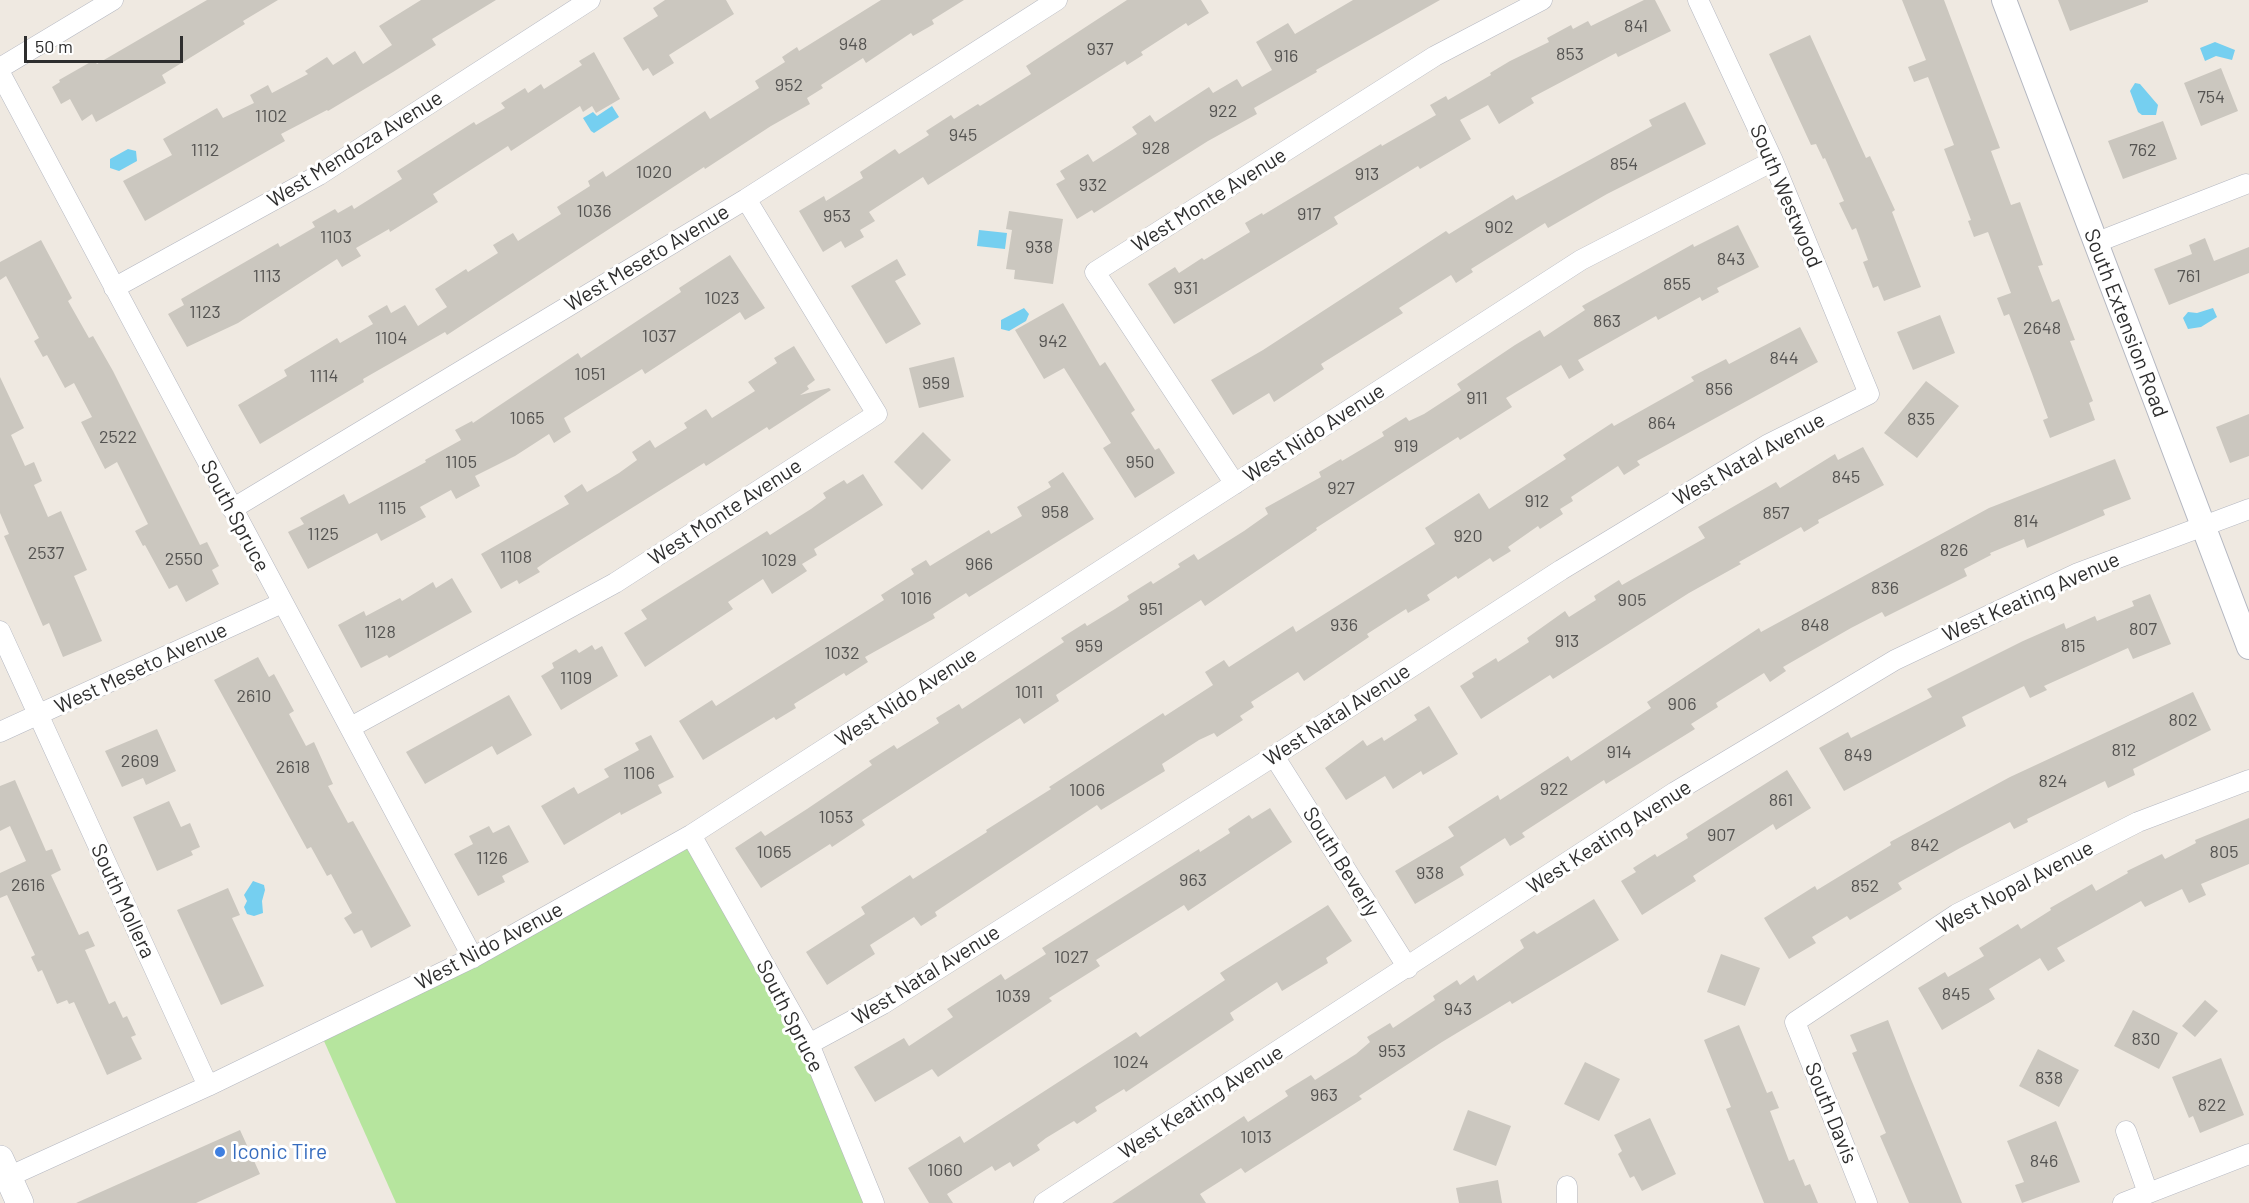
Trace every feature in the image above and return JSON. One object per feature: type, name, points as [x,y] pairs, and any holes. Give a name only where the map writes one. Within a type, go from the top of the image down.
[{"type":"main road","points":[[4,1168],[20,1203]]},
{"type":"street","points":[[0,68],[113,0]]},
{"type":"street","name":"West Mendoza Avenue","points":[[114,288],[319,175],[590,0]]},
{"type":"street","name":"West Meseto Avenue","points":[[232,508],[746,199],[1057,0]]},
{"type":"street","name":"West Monte Avenue","points":[[1235,484],[1095,272],[1436,56],[1542,0]]},
{"type":"street","name":"South Westwood","points":[[1698,0],[1773,161],[1869,394]]},
{"type":"street","name":"South Extension Road","points":[[2004,0],[2094,243],[2249,646]]},
{"type":"street","name":"South Spruce","points":[[0,73],[473,958]]},
{"type":"street","name":"West Nido Avenue","points":[[4,1168],[208,1086],[473,958],[692,835],[1581,260],[1773,161]]},
{"type":"street","points":[[2094,243],[2246,184]]},
{"type":"street","name":"West Monte Avenue","points":[[351,727],[615,583],[877,414],[746,199]]},
{"type":"street","name":"West Natal Avenue","points":[[808,1044],[883,1004],[1274,756],[1561,570],[1767,445],[1869,394]]},
{"type":"street","name":"West Keating Avenue","points":[[1044,1203],[1675,792],[1895,660],[2078,573],[2249,509]]},
{"type":"street","name":"West Meseto Avenue","points":[[0,732],[282,603]]},
{"type":"street","name":"South Mollera","points":[[0,632],[208,1086]]},
{"type":"street","name":"South Beverly","points":[[1274,756],[1408,968]]},
{"type":"street","name":"West Nopal Avenue","points":[[1795,1022],[1957,914],[2138,822],[2249,780]]},
{"type":"street","name":"South Spruce","points":[[692,835],[808,1044],[874,1203]]},
{"type":"street","name":"South Davis","points":[[1795,1022],[1867,1203]]},
{"type":"street","points":[[2126,1131],[2148,1193]]},
{"type":"street","points":[[2123,1203],[2249,1154]]},
{"type":"green space","points":[[691,835],[809,1044],[874,1203],[396,1203],[320,1032]]},
{"type":"water","points":[[2215,42],[2235,50],[2232,60],[2216,56],[2205,61],[2200,48]]},
{"type":"water","points":[[2135,83],[2140,84],[2158,105],[2156,115],[2142,115],[2138,112],[2130,91]]},
{"type":"water","points":[[612,106],[619,117],[594,133],[591,131],[583,118],[593,112],[597,116]]},
{"type":"water","points":[[128,149],[136,151],[137,161],[119,171],[110,168],[110,159]]},
{"type":"water","points":[[979,230],[1007,233],[1005,249],[977,246]]},
{"type":"water","points":[[1024,308],[1029,314],[1026,321],[1009,331],[1001,329],[1001,320]]},
{"type":"water","points":[[2213,308],[2217,317],[2201,327],[2188,329],[2183,318],[2188,312],[2197,313]]},
{"type":"water","points":[[253,881],[264,885],[265,890],[262,901],[263,913],[254,916],[247,914],[244,907],[247,901],[244,895]]},
{"type":"building","points":[[207,0],[278,0],[243,21],[245,24],[162,75],[166,83],[96,122],[92,114],[82,121],[70,99],[61,104],[52,87],[60,82],[59,80],[94,60],[97,64]]},
{"type":"building","points":[[421,0],[496,0],[432,39],[436,45],[393,72],[328,111],[281,134],[285,141],[145,221],[123,181],[172,155],[163,139],[217,108],[223,118],[254,103],[250,95],[268,85],[272,93],[308,74],[305,71],[327,57],[333,65],[355,51],[363,64],[392,45],[379,26]]},
{"type":"building","points":[[665,0],[726,0],[734,14],[669,55],[674,63],[653,76],[648,68],[643,71],[623,38],[658,16],[653,8]]},
{"type":"building","points":[[881,0],[964,0],[932,20],[934,24],[913,36],[911,33],[866,63],[863,58],[821,85],[823,88],[807,98],[810,104],[771,126],[705,169],[704,167],[447,335],[445,332],[363,379],[364,382],[260,444],[238,405],[287,376],[284,370],[337,338],[340,343],[373,324],[368,316],[387,305],[391,313],[405,305],[418,326],[447,307],[435,289],[466,269],[468,272],[498,253],[493,245],[513,233],[518,241],[561,214],[557,207],[590,186],[588,181],[603,171],[606,177],[705,111],[710,119],[759,88],[755,81],[785,62],[782,57],[797,47],[799,51]]},
{"type":"building","points":[[1127,0],[1201,0],[1209,13],[1188,26],[1186,23],[1141,52],[1143,55],[1127,65],[1125,61],[928,185],[923,177],[869,212],[875,221],[860,230],[864,237],[845,248],[841,241],[823,252],[799,211],[824,196],[826,201],[863,178],[860,172],[895,149],[899,154],[929,135],[926,131],[951,115],[954,119],[978,104],[980,106],[1031,74],[1026,66]]},
{"type":"building","points":[[1353,0],[1440,0],[1316,70],[1317,72],[1254,108],[1257,114],[1208,141],[1094,213],[1092,210],[1077,219],[1056,184],[1065,179],[1060,171],[1088,154],[1093,162],[1137,134],[1132,127],[1150,115],[1155,122],[1209,87],[1213,93],[1237,79],[1242,87],[1272,70],[1256,42],[1288,23],[1295,34]]},
{"type":"building","points":[[1644,0],[1655,0],[1671,31],[1618,57],[1616,53],[1531,98],[1534,103],[1499,124],[1488,105],[1460,120],[1471,139],[1420,169],[1418,166],[1334,217],[1338,224],[1174,324],[1148,284],[1175,267],[1179,273],[1250,232],[1245,223],[1262,213],[1263,215],[1381,144],[1382,146],[1436,115],[1430,105],[1446,96],[1448,100],[1510,61],[1549,42],[1547,38],[1571,25],[1573,29],[1588,21],[1591,26]]},
{"type":"building","points":[[1902,0],[1944,0],[2000,148],[1991,151],[2011,205],[2020,202],[2043,265],[2038,266],[2052,302],[2059,299],[2075,340],[2070,341],[2093,401],[2089,403],[2095,420],[2050,438],[2043,420],[2048,418],[2032,374],[2009,314],[2004,316],[1997,298],[2011,293],[1988,232],[1974,237],[1968,221],[1971,220],[1944,149],[1954,145],[1928,77],[1914,82],[1908,67],[1926,60]]},
{"type":"building","points":[[2058,0],[2148,0],[2148,2],[2070,31]]},
{"type":"building","points":[[1810,35],[1866,158],[1870,156],[1895,210],[1892,212],[1921,287],[1884,301],[1878,286],[1873,288],[1863,262],[1868,260],[1856,228],[1852,230],[1839,203],[1844,201],[1825,158],[1823,159],[1816,144],[1811,145],[1769,54]]},
{"type":"building","points":[[594,52],[620,99],[596,113],[592,106],[583,112],[580,106],[511,151],[508,146],[433,194],[438,202],[390,232],[389,229],[356,248],[361,256],[342,267],[337,259],[238,323],[187,347],[168,314],[184,305],[181,299],[278,243],[280,247],[315,227],[312,222],[335,209],[338,213],[352,205],[354,209],[402,179],[397,171],[474,122],[476,125],[505,108],[501,103],[525,88],[528,93],[541,84],[544,89],[582,65],[579,61]]},
{"type":"building","points":[[2221,68],[2238,111],[2201,126],[2184,83]]},
{"type":"building","points":[[1685,102],[1706,144],[1607,194],[1548,228],[1545,223],[1471,269],[1473,272],[1456,283],[1451,275],[1399,308],[1403,313],[1321,364],[1324,369],[1274,402],[1269,393],[1233,415],[1211,380],[1263,350],[1446,231],[1449,234],[1513,195],[1516,200],[1652,126],[1649,120]]},
{"type":"building","points":[[2163,121],[2177,159],[2123,179],[2108,141]]},
{"type":"building","points":[[1009,211],[1063,219],[1053,284],[1014,279],[1015,270],[1006,269],[1012,230],[1006,229]]},
{"type":"building","points":[[1738,225],[1759,267],[1717,288],[1719,292],[1702,301],[1700,297],[1658,320],[1656,316],[1578,360],[1584,370],[1569,379],[1561,365],[1506,398],[1512,407],[1460,440],[1458,437],[1316,528],[1317,530],[1205,606],[1201,600],[1056,695],[1059,701],[1024,724],[1020,718],[862,820],[865,825],[832,847],[830,844],[761,888],[735,848],[761,831],[765,836],[872,765],[869,761],[894,745],[897,749],[939,723],[936,718],[959,704],[962,709],[1064,642],[1061,638],[1085,623],[1087,626],[1115,609],[1129,600],[1127,596],[1151,581],[1153,584],[1180,567],[1178,564],[1194,554],[1198,560],[1244,531],[1268,514],[1265,508],[1321,477],[1319,472],[1384,436],[1382,432],[1406,417],[1409,421],[1424,414],[1461,390],[1457,384],[1515,345],[1540,330],[1544,337],[1585,310],[1582,306],[1693,244],[1694,247]]},
{"type":"building","points":[[2205,238],[2214,261],[2249,247],[2249,273],[2169,305],[2154,269],[2192,254],[2189,245]]},
{"type":"building","points":[[41,240],[72,298],[68,301],[89,338],[93,336],[113,371],[200,545],[207,542],[219,566],[212,570],[219,584],[186,602],[177,585],[169,589],[135,531],[148,524],[117,462],[105,469],[81,422],[92,417],[74,383],[65,388],[47,355],[43,357],[34,341],[39,338],[6,276],[0,280],[0,262]]},
{"type":"building","points":[[730,255],[765,308],[745,320],[740,312],[645,374],[642,369],[564,418],[571,432],[554,443],[549,434],[515,456],[475,476],[480,486],[456,499],[451,490],[420,507],[426,517],[381,541],[377,533],[308,569],[288,532],[304,524],[300,518],[344,494],[349,504],[426,462],[425,460],[461,440],[455,430],[472,421],[473,423],[578,353],[581,358],[681,292],[679,288]]},
{"type":"building","points":[[897,259],[906,275],[895,281],[921,324],[886,344],[851,286]]},
{"type":"building","points":[[1063,303],[1100,366],[1105,362],[1135,410],[1131,413],[1155,450],[1159,448],[1175,473],[1135,498],[1103,448],[1111,443],[1064,368],[1044,379],[1015,330]]},
{"type":"building","points":[[1940,315],[1955,353],[1913,370],[1897,332]]},
{"type":"building","points":[[1800,327],[1818,362],[1637,461],[1640,465],[1624,475],[1618,466],[1571,497],[1573,501],[1560,509],[1563,514],[1540,529],[1538,526],[1508,547],[1511,551],[1493,562],[1490,558],[1458,579],[1456,576],[1427,595],[1430,600],[1408,613],[1406,609],[1367,634],[1369,637],[1304,681],[1298,672],[1251,702],[1254,707],[1240,716],[1243,720],[1217,737],[1214,733],[1199,740],[1162,764],[1165,771],[1101,810],[1097,805],[935,912],[937,916],[921,926],[914,917],[870,945],[875,954],[827,985],[806,952],[865,914],[861,907],[910,875],[913,879],[1163,713],[1165,716],[1213,685],[1205,672],[1224,660],[1229,667],[1293,626],[1296,632],[1435,544],[1425,528],[1479,493],[1489,509],[1566,459],[1563,455],[1612,423],[1614,426],[1694,381],[1691,377],[1726,359],[1729,364]]},
{"type":"building","points":[[794,346],[815,380],[807,386],[809,389],[800,395],[829,388],[831,390],[769,430],[767,427],[706,466],[704,463],[550,559],[537,568],[540,572],[519,584],[517,580],[501,589],[481,554],[569,504],[564,496],[582,484],[587,492],[619,473],[637,460],[632,452],[650,440],[655,448],[687,428],[684,423],[706,409],[712,418],[755,391],[748,382],[777,363],[774,358]]},
{"type":"building","points":[[954,357],[964,397],[919,408],[909,368]]},
{"type":"building","points":[[0,377],[24,428],[11,435],[25,466],[34,462],[42,481],[34,485],[48,517],[61,511],[87,570],[74,576],[102,641],[63,657],[49,623],[43,626],[4,536],[9,534],[0,513]]},
{"type":"building","points":[[1926,381],[1959,406],[1917,458],[1884,433]]},
{"type":"building","points":[[2249,414],[2249,456],[2230,463],[2216,427]]},
{"type":"building","points":[[923,432],[951,460],[922,490],[894,462]]},
{"type":"building","points":[[1863,447],[1884,485],[1818,520],[1819,523],[1804,532],[1801,527],[1739,562],[1741,564],[1689,593],[1553,679],[1550,675],[1481,719],[1460,686],[1474,677],[1472,673],[1496,658],[1498,662],[1529,642],[1527,638],[1565,611],[1569,617],[1596,600],[1594,596],[1619,580],[1622,585],[1705,538],[1698,527],[1776,482],[1780,488],[1835,454],[1838,460]]},
{"type":"building","points":[[2115,459],[2131,499],[2103,510],[2105,515],[2027,548],[2024,539],[1990,553],[1991,555],[1964,569],[1967,576],[1885,617],[1882,612],[1851,628],[1783,667],[1786,671],[1770,682],[1764,673],[1716,703],[1718,707],[1691,724],[1695,729],[1606,784],[1604,780],[1522,833],[1525,837],[1510,846],[1505,838],[1460,867],[1464,875],[1415,904],[1395,871],[1454,836],[1448,827],[1498,795],[1500,800],[1568,756],[1571,761],[1651,708],[1647,702],[1759,628],[1761,632],[1989,508]]},
{"type":"building","points":[[1063,472],[1094,519],[969,597],[966,593],[933,614],[935,618],[865,657],[868,662],[846,676],[844,673],[794,704],[796,708],[776,720],[774,717],[703,760],[679,721],[712,700],[716,706],[884,600],[881,595],[914,574],[911,569],[926,560],[930,566],[989,530],[991,534],[1022,516],[1017,507],[1051,487],[1048,482]]},
{"type":"building","points":[[863,474],[883,505],[814,549],[817,555],[802,564],[807,571],[772,594],[763,579],[728,602],[733,609],[645,667],[624,633],[647,619],[641,610],[767,531],[770,535],[811,509],[826,498],[823,493],[844,480],[847,484]]},
{"type":"building","points":[[452,578],[472,612],[389,658],[387,655],[361,668],[338,625],[364,611],[366,616],[400,598],[402,601],[433,582],[436,588]]},
{"type":"building","points":[[2150,594],[2171,644],[2133,659],[2128,648],[2044,686],[2047,690],[2030,698],[2024,686],[1962,717],[1966,726],[1844,791],[1819,748],[1848,732],[1851,738],[1932,697],[1927,689],[2023,641],[2064,623],[2066,629],[2095,616],[2097,621],[2134,606],[2132,601]]},
{"type":"building","points":[[592,645],[595,650],[602,646],[618,676],[561,710],[541,676],[554,668],[552,663],[576,649],[579,653]]},
{"type":"building","points":[[258,657],[269,677],[274,674],[294,711],[289,714],[306,746],[314,742],[333,784],[328,786],[348,823],[353,821],[411,926],[371,948],[362,930],[354,934],[344,918],[352,913],[331,874],[327,876],[311,847],[307,849],[214,680]]},
{"type":"building","points":[[2193,692],[2211,730],[2133,769],[2135,775],[2108,788],[2105,781],[2027,819],[2028,822],[2014,829],[2010,822],[1960,848],[1898,883],[1902,889],[1850,920],[1847,916],[1812,937],[1816,943],[1789,959],[1764,918],[1815,886],[1817,890],[1891,845],[1890,842],[2010,777]]},
{"type":"building","points":[[509,695],[532,735],[497,755],[492,746],[425,784],[406,752]]},
{"type":"building","points":[[1429,706],[1458,754],[1423,775],[1421,771],[1393,789],[1385,776],[1346,800],[1325,768],[1363,740],[1367,746],[1382,737],[1384,741],[1417,720],[1414,715]]},
{"type":"building","points":[[157,729],[176,771],[146,785],[143,778],[122,787],[105,751]]},
{"type":"building","points":[[651,735],[674,777],[658,785],[662,793],[621,815],[620,812],[564,845],[541,806],[574,787],[578,794],[609,777],[604,769],[639,750],[635,743]]},
{"type":"building","points":[[1787,770],[1811,808],[1776,830],[1773,824],[1693,876],[1696,881],[1642,915],[1621,881],[1636,872],[1633,868],[1655,854],[1657,857],[1688,838],[1686,834]]},
{"type":"building","points":[[15,780],[46,851],[52,849],[61,870],[51,875],[79,935],[88,931],[95,946],[85,950],[109,1004],[115,1001],[123,1018],[127,1016],[136,1035],[131,1037],[142,1059],[107,1075],[74,1002],[69,1004],[67,1000],[57,1004],[42,970],[38,972],[31,957],[35,955],[7,895],[0,898],[0,873],[26,861],[10,826],[0,831],[0,786]]},
{"type":"building","points":[[169,801],[181,827],[190,823],[200,847],[191,851],[193,855],[157,871],[133,817]]},
{"type":"building","points":[[1270,808],[1292,842],[1188,911],[1184,905],[1096,960],[1100,966],[1049,998],[1052,1001],[938,1077],[932,1069],[875,1102],[854,1067],[904,1038],[909,1046],[953,1017],[947,1009],[1001,974],[1005,980],[1046,954],[1042,948],[1199,849],[1200,852],[1230,833],[1228,829],[1249,815],[1252,819]]},
{"type":"building","points":[[2249,818],[2249,864],[2201,884],[2206,895],[2189,903],[2182,889],[2145,907],[2141,901],[2057,948],[2065,961],[2048,971],[2040,958],[1989,989],[1995,999],[1942,1030],[1918,988],[1945,972],[1948,977],[1984,956],[1979,948],[2018,924],[2021,929],[2051,910],[2050,908],[2092,884],[2096,891],[2128,873],[2127,871],[2162,854],[2165,859],[2196,843],[2195,840]]},
{"type":"building","points":[[509,825],[529,862],[502,876],[505,882],[478,896],[454,854],[473,844],[469,836],[489,826],[493,833]]},
{"type":"building","points":[[228,888],[240,915],[232,918],[264,986],[221,1005],[177,910]]},
{"type":"building","points":[[1594,899],[1619,940],[1512,1004],[1510,1001],[1442,1042],[1359,1096],[1362,1099],[1245,1173],[1241,1168],[1200,1194],[1206,1203],[1112,1203],[1244,1116],[1248,1122],[1288,1096],[1285,1091],[1311,1075],[1315,1080],[1356,1054],[1370,1042],[1367,1037],[1390,1023],[1393,1028],[1435,1000],[1433,996],[1457,980],[1460,985],[1474,975],[1477,981],[1524,948],[1520,940],[1534,931],[1537,934]]},
{"type":"building","points":[[1328,905],[1352,941],[1326,958],[1328,963],[1282,991],[1277,982],[1230,1013],[1234,1020],[1126,1092],[1124,1089],[1095,1107],[1097,1111],[1077,1124],[1074,1121],[1046,1138],[1037,1145],[1040,1150],[1013,1167],[1010,1162],[995,1171],[992,1166],[947,1194],[953,1203],[929,1203],[908,1168],[960,1136],[964,1143],[1136,1032],[1140,1037],[1225,980],[1220,973]]},
{"type":"building","points":[[1721,954],[1760,968],[1745,1006],[1707,992]]},
{"type":"building","points":[[2205,1000],[2218,1011],[2195,1037],[2182,1026]]},
{"type":"building","points":[[2133,1010],[2178,1033],[2159,1069],[2114,1046]]},
{"type":"building","points":[[1888,1020],[1962,1203],[1909,1203],[1880,1136],[1886,1133],[1852,1053],[1857,1051],[1850,1035]]},
{"type":"building","points":[[1739,1025],[1767,1093],[1772,1091],[1779,1108],[1770,1111],[1789,1161],[1794,1159],[1805,1186],[1810,1184],[1818,1203],[1764,1203],[1726,1109],[1731,1107],[1704,1040]]},
{"type":"building","points":[[2038,1049],[2079,1070],[2059,1107],[2019,1086]]},
{"type":"building","points":[[2221,1058],[2244,1115],[2200,1133],[2193,1116],[2189,1118],[2172,1077]]},
{"type":"building","points":[[1585,1062],[1620,1079],[1599,1121],[1564,1104]]},
{"type":"building","points":[[1468,1110],[1511,1126],[1496,1166],[1453,1150]]},
{"type":"building","points":[[1650,1118],[1676,1174],[1642,1191],[1634,1176],[1630,1178],[1618,1154],[1622,1151],[1614,1135]]},
{"type":"building","points":[[2056,1121],[2080,1182],[2022,1203],[2015,1185],[2024,1182],[2007,1141]]},
{"type":"building","name":"Iconic Tire","points":[[240,1130],[260,1174],[196,1203],[76,1203]]},
{"type":"building","points":[[1498,1180],[1502,1203],[1459,1203],[1456,1188]]},
{"type":"place","name":"Iconic Tire","points":[[220,1152]]}]
